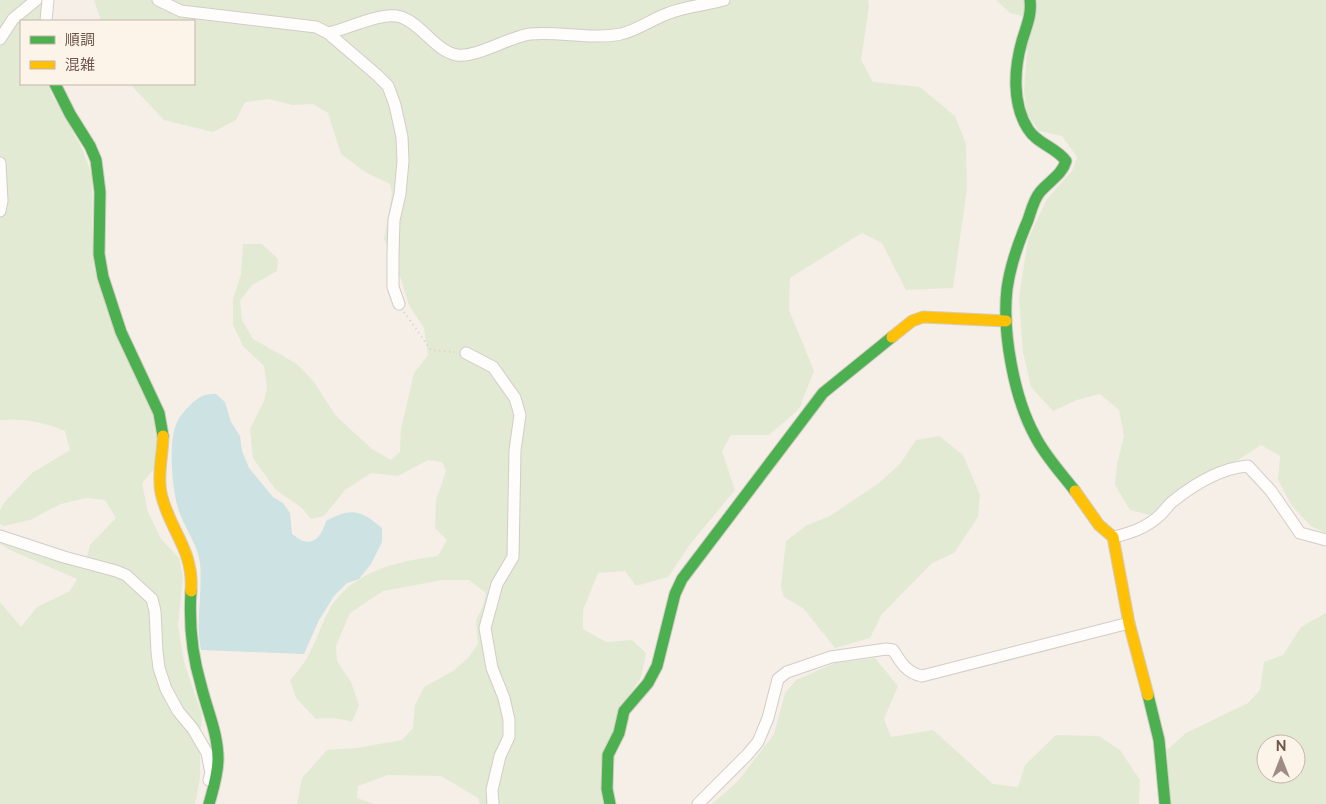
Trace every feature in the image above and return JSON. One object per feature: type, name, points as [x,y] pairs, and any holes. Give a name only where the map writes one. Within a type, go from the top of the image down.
[{"type":"street","points":[[0,39],[13,19],[36,0]]},
{"type":"street","points":[[46,20],[48,0]]},
{"type":"street","points":[[158,0],[181,11],[209,16],[302,24],[316,27],[328,33],[377,74],[388,86],[395,105],[402,137],[403,161],[400,194],[394,220],[393,254],[393,287],[399,304]]},
{"type":"street","points":[[328,33],[341,31],[372,19],[400,17],[409,21],[446,50],[457,55],[463,55],[529,34],[619,34],[635,30],[686,7],[724,0]]},
{"type":"street","points":[[1030,0],[1030,18],[1022,40],[1019,56],[1016,96],[1021,114],[1031,133],[1042,142],[1061,152],[1066,161],[1064,169],[1039,193],[1014,258],[1007,288],[1006,321],[1010,361],[1025,415],[1034,437],[1099,525],[1113,537],[1129,624],[1159,740],[1165,804]]},
{"type":"street","points":[[55,85],[69,113],[92,147],[98,169],[100,189],[98,237],[103,273],[129,351],[159,410],[163,424],[160,491],[168,515],[190,560],[192,579],[190,611],[193,648],[201,685],[215,727],[218,746],[219,769],[215,789],[207,804]]},
{"type":"street","points":[[0,163],[2,202],[0,211]]},
{"type":"street","points":[[610,804],[606,766],[608,755],[619,733],[624,711],[648,683],[657,666],[675,594],[682,578],[823,393],[912,321],[923,317],[1006,321]]},
{"type":"street","points":[[466,353],[493,367],[515,398],[520,416],[515,450],[512,557],[497,584],[485,628],[492,668],[504,698],[509,720],[509,737],[500,756],[492,790],[493,804]]},
{"type":"street","points":[[1113,537],[1148,524],[1191,487],[1237,467],[1248,466],[1271,492],[1300,533],[1326,540]]},
{"type":"street","points":[[0,536],[126,575],[152,599],[155,611],[159,668],[166,689],[178,711],[193,729],[207,753],[211,772],[207,804]]},
{"type":"street","points":[[698,804],[758,742],[768,718],[778,679],[787,672],[831,657],[886,649],[893,650],[902,664],[912,674],[922,676],[1129,624]]},
{"type":"path","points":[[399,304],[431,350],[466,353]]},
{"type":"green space","points":[[0,0],[44,0],[41,20],[20,20],[20,85],[49,85],[51,94],[64,114],[83,151],[92,175],[93,254],[157,418],[155,468],[142,483],[148,512],[161,539],[179,558],[183,577],[178,626],[184,662],[202,715],[200,778],[195,804],[0,804],[0,602],[21,627],[37,607],[70,591],[77,579],[10,550],[0,544],[0,542],[86,561],[90,545],[116,518],[105,500],[86,498],[61,504],[30,520],[4,526],[0,524],[0,510],[4,503],[32,473],[70,450],[65,431],[33,421],[0,420]]},
{"type":"green space","points":[[94,0],[868,0],[869,6],[861,60],[873,82],[920,87],[955,116],[966,144],[967,188],[953,288],[906,290],[882,243],[862,233],[790,278],[789,310],[814,371],[799,409],[769,435],[731,435],[722,451],[735,490],[691,543],[668,577],[636,586],[625,571],[598,573],[583,610],[583,629],[606,642],[632,640],[646,653],[641,677],[625,702],[606,804],[480,804],[478,798],[441,776],[388,775],[358,786],[357,798],[374,804],[297,804],[302,778],[327,750],[357,748],[402,740],[413,728],[415,705],[424,687],[453,671],[468,658],[478,644],[476,620],[483,606],[486,593],[469,580],[442,580],[383,591],[350,613],[336,646],[337,661],[351,682],[359,705],[352,722],[334,718],[316,719],[296,698],[290,680],[305,661],[328,612],[342,593],[353,583],[379,569],[394,564],[438,556],[447,540],[435,528],[436,500],[446,471],[442,462],[428,460],[398,476],[371,473],[345,490],[324,516],[311,519],[302,508],[276,490],[253,458],[250,429],[264,401],[267,388],[264,366],[243,346],[233,325],[233,299],[241,274],[243,244],[262,244],[278,259],[277,271],[252,285],[240,301],[242,320],[253,339],[297,364],[314,382],[336,416],[372,449],[391,460],[400,452],[401,429],[414,373],[428,355],[424,328],[409,305],[398,270],[384,239],[392,194],[390,184],[365,172],[341,154],[328,113],[313,104],[292,105],[269,99],[245,102],[236,120],[213,132],[164,120],[131,85],[195,85],[195,20],[101,20]]},
{"type":"green space","points":[[996,0],[1326,0],[1326,533],[1311,526],[1292,506],[1278,480],[1280,456],[1261,445],[1230,465],[1184,485],[1150,515],[1130,510],[1115,485],[1117,464],[1124,436],[1119,410],[1100,394],[1077,400],[1053,411],[1031,387],[1023,352],[1019,297],[1028,239],[1047,199],[1072,171],[1077,157],[1062,136],[1039,131],[1027,114],[1024,91],[1027,52],[1026,17],[1010,13]]},
{"type":"green space","points":[[939,436],[963,455],[980,495],[978,517],[954,553],[932,563],[882,614],[870,638],[835,648],[804,609],[784,597],[781,587],[786,541],[807,525],[830,516],[879,483],[900,464],[916,440]]},
{"type":"green space","points":[[1326,613],[1326,804],[1170,804],[1167,750],[1186,733],[1248,703],[1260,690],[1264,662],[1283,655],[1301,627]]},
{"type":"green space","points":[[875,658],[898,686],[884,719],[891,737],[933,730],[993,784],[1018,787],[1025,765],[1056,735],[1099,736],[1120,750],[1140,780],[1139,804],[712,804],[738,781],[774,734],[785,693],[796,680],[835,663]]},
{"type":"shaded area","points":[[216,394],[225,402],[231,422],[240,436],[242,451],[249,468],[273,497],[283,503],[290,513],[292,534],[303,541],[312,541],[319,536],[326,521],[349,512],[362,514],[382,528],[382,542],[371,564],[359,579],[347,583],[334,596],[319,620],[304,654],[201,650],[199,639],[200,563],[197,550],[182,520],[177,505],[173,480],[172,453],[175,429],[180,417],[197,399],[206,395]]},
{"type":"traffic: fast","points":[[1030,0],[1029,16],[1017,63],[1016,86],[1019,109],[1032,134],[1066,161],[1062,170],[1036,198],[1018,245],[1007,289],[1006,325],[1011,364],[1021,403],[1028,421],[1044,451],[1075,491]]},
{"type":"traffic: fast","points":[[56,85],[96,160],[100,192],[99,254],[103,277],[121,332],[159,413],[163,436]]},
{"type":"traffic: fast","points":[[610,804],[607,789],[608,755],[619,733],[624,711],[648,683],[657,666],[675,594],[682,579],[823,393],[892,337]]},
{"type":"traffic: fast","points":[[191,591],[190,615],[193,650],[218,749],[217,771],[209,804]]},
{"type":"traffic: fast","points":[[1148,695],[1159,740],[1165,804]]},
{"type":"traffic: slow","points":[[892,337],[912,321],[923,317],[1006,321]]},
{"type":"traffic: slow","points":[[163,436],[161,493],[169,518],[189,563],[191,591]]},
{"type":"traffic: slow","points":[[1075,491],[1099,525],[1113,537],[1129,623],[1148,695]]}]
